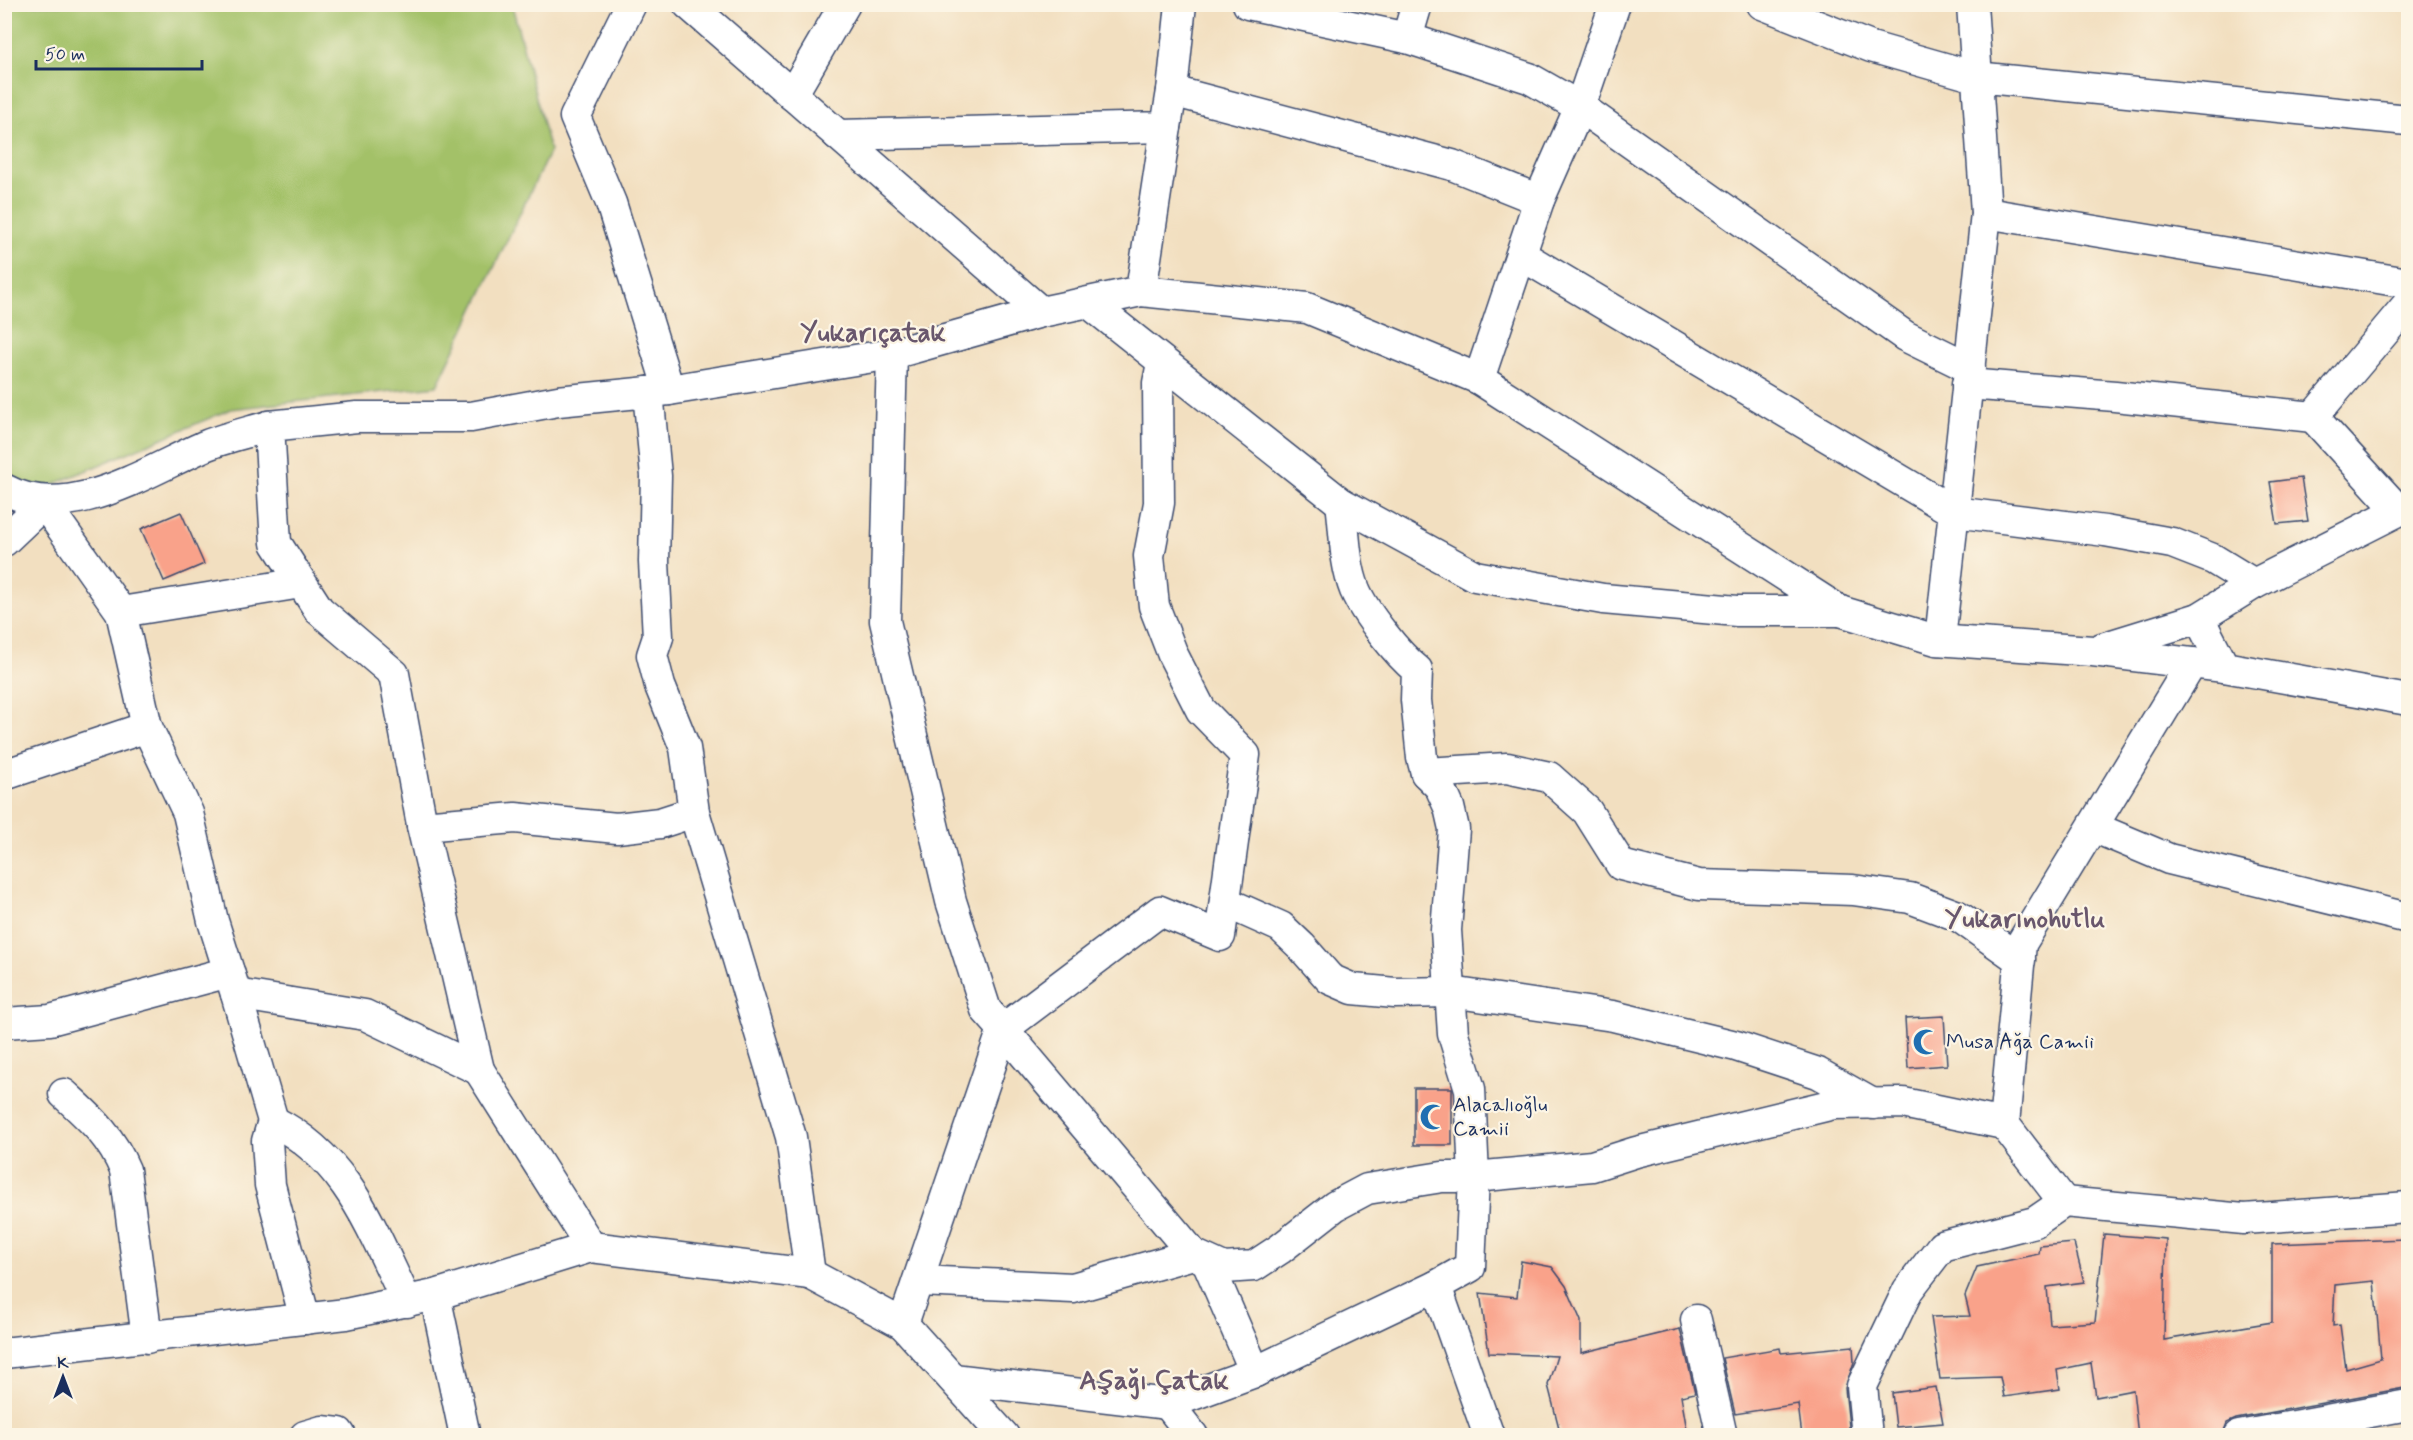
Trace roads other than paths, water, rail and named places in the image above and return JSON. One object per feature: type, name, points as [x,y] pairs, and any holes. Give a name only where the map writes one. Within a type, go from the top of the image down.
[{"type":"street","points":[[631,4],[575,117],[612,203],[659,391],[654,562],[658,638],[652,655],[660,686],[684,748],[694,813],[790,1137],[810,1274]]},
{"type":"street","points":[[688,4],[1041,312]]},
{"type":"street","points":[[792,95],[845,4]]},
{"type":"street","points":[[1141,291],[1172,91],[1181,4]]},
{"type":"street","points":[[1248,4],[1407,38],[1529,78],[1580,107],[1905,336],[1969,376],[2115,396],[2313,417],[2403,508],[2254,584],[2199,618],[2093,651]]},
{"type":"street","points":[[1407,38],[1417,4]]},
{"type":"street","points":[[1479,379],[1539,200],[1580,107],[1615,4]]},
{"type":"street","points":[[1762,4],[1871,47],[1976,76],[2409,120]]},
{"type":"street","points":[[1940,640],[1986,213],[1971,4]]},
{"type":"street","points":[[1172,91],[1452,165],[1539,200]]},
{"type":"street","points":[[838,135],[1166,127]]},
{"type":"street","points":[[1986,213],[2409,283]]},
{"type":"street","points":[[1521,255],[1954,512],[2073,527],[2172,543],[2213,559],[2254,584]]},
{"type":"street","points":[[4,489],[44,502],[83,498],[122,484],[210,444],[269,426],[357,417],[471,417],[558,401],[659,391],[892,354],[1041,312],[1141,291],[1306,308],[1479,379],[1840,611]]},
{"type":"street","points":[[1089,303],[1162,363],[1341,502],[1475,576],[1604,599],[1737,611],[1840,611],[1940,640],[2093,651],[2224,667],[2409,700]]},
{"type":"street","points":[[2313,417],[2409,304]]},
{"type":"street","points":[[892,354],[885,621],[951,901],[986,1010],[1200,1257],[1255,1372]]},
{"type":"street","points":[[903,1324],[1003,1029],[1160,911],[1220,936],[1245,755],[1201,710],[1173,655],[1154,606],[1149,556],[1159,503],[1158,383],[1162,363]]},
{"type":"street","points":[[269,426],[276,543],[319,610],[394,674],[422,826],[479,1070],[591,1247]]},
{"type":"street","points":[[4,542],[44,502]]},
{"type":"street","points":[[44,502],[121,612],[147,727],[188,813],[213,921],[273,1121],[267,1141],[270,1185],[305,1319]]},
{"type":"street","points":[[953,1379],[1168,1404],[1255,1372],[1436,1286],[1470,1267],[1474,1177],[1470,1089],[1453,1034],[1446,930],[1454,829],[1449,807],[1440,787],[1426,773],[1422,758],[1418,728],[1417,670],[1405,661],[1386,637],[1355,590],[1348,560],[1341,502]]},
{"type":"street","points":[[121,612],[302,583]]},
{"type":"street","points":[[2199,618],[2224,667]]},
{"type":"street","points":[[2004,1124],[2021,944],[2192,663]]},
{"type":"street","points":[[4,775],[147,727]]},
{"type":"street","points":[[1426,773],[1507,768],[1549,777],[1587,811],[1621,865],[1699,885],[1853,890],[1910,898],[1958,916],[2020,960]]},
{"type":"street","points":[[422,826],[515,818],[617,828],[660,823],[694,813]]},
{"type":"street","points":[[2093,827],[2169,859],[2409,918]]},
{"type":"street","points":[[1225,902],[1281,927],[1330,979],[1353,989],[1395,993],[1451,992],[1613,1016],[1736,1046],[1818,1073],[1873,1104]]},
{"type":"street","points":[[4,1023],[50,1020],[233,983],[365,1015],[479,1070]]},
{"type":"street","points":[[64,1094],[110,1141],[125,1170],[147,1338]]},
{"type":"street","points":[[918,1281],[1073,1288],[1200,1257],[1224,1268],[1254,1266],[1280,1249],[1335,1206],[1367,1189],[1442,1177],[1474,1177],[1592,1166],[1636,1152],[1834,1104],[1903,1103],[2004,1124],[2064,1202]]},
{"type":"street","points":[[273,1121],[294,1132],[340,1174],[355,1195],[407,1302]]},
{"type":"street","points":[[1867,1436],[1862,1386],[1908,1290],[1942,1246],[2034,1222],[2064,1202],[2244,1219],[2409,1207]]},
{"type":"street","points":[[4,1353],[346,1314],[407,1302],[591,1247],[810,1274],[903,1324],[1001,1434]]},
{"type":"street","points":[[1436,1286],[1489,1436]]},
{"type":"street","points":[[435,1294],[465,1436]]},
{"type":"street","points":[[1696,1320],[1722,1436]]},
{"type":"street","points":[[1168,1404],[1193,1436]]},
{"type":"street","points":[[2239,1436],[2409,1405]]},
{"type":"street","points":[[305,1436],[322,1431],[339,1433],[340,1436]]},
{"type":"place","name":"Musa Ağa Camii","points":[[1926,1042]]},
{"type":"place","name":"Alacalıoğlu Camii","points":[[1433,1117]]},
{"type":"district","name":"Yukarıçatak","points":[[873,333]]},
{"type":"district","name":"Yukarınohutlu","points":[[2025,919]]},
{"type":"district","name":"Aşağı Çatak","points":[[1154,1381]]}]
